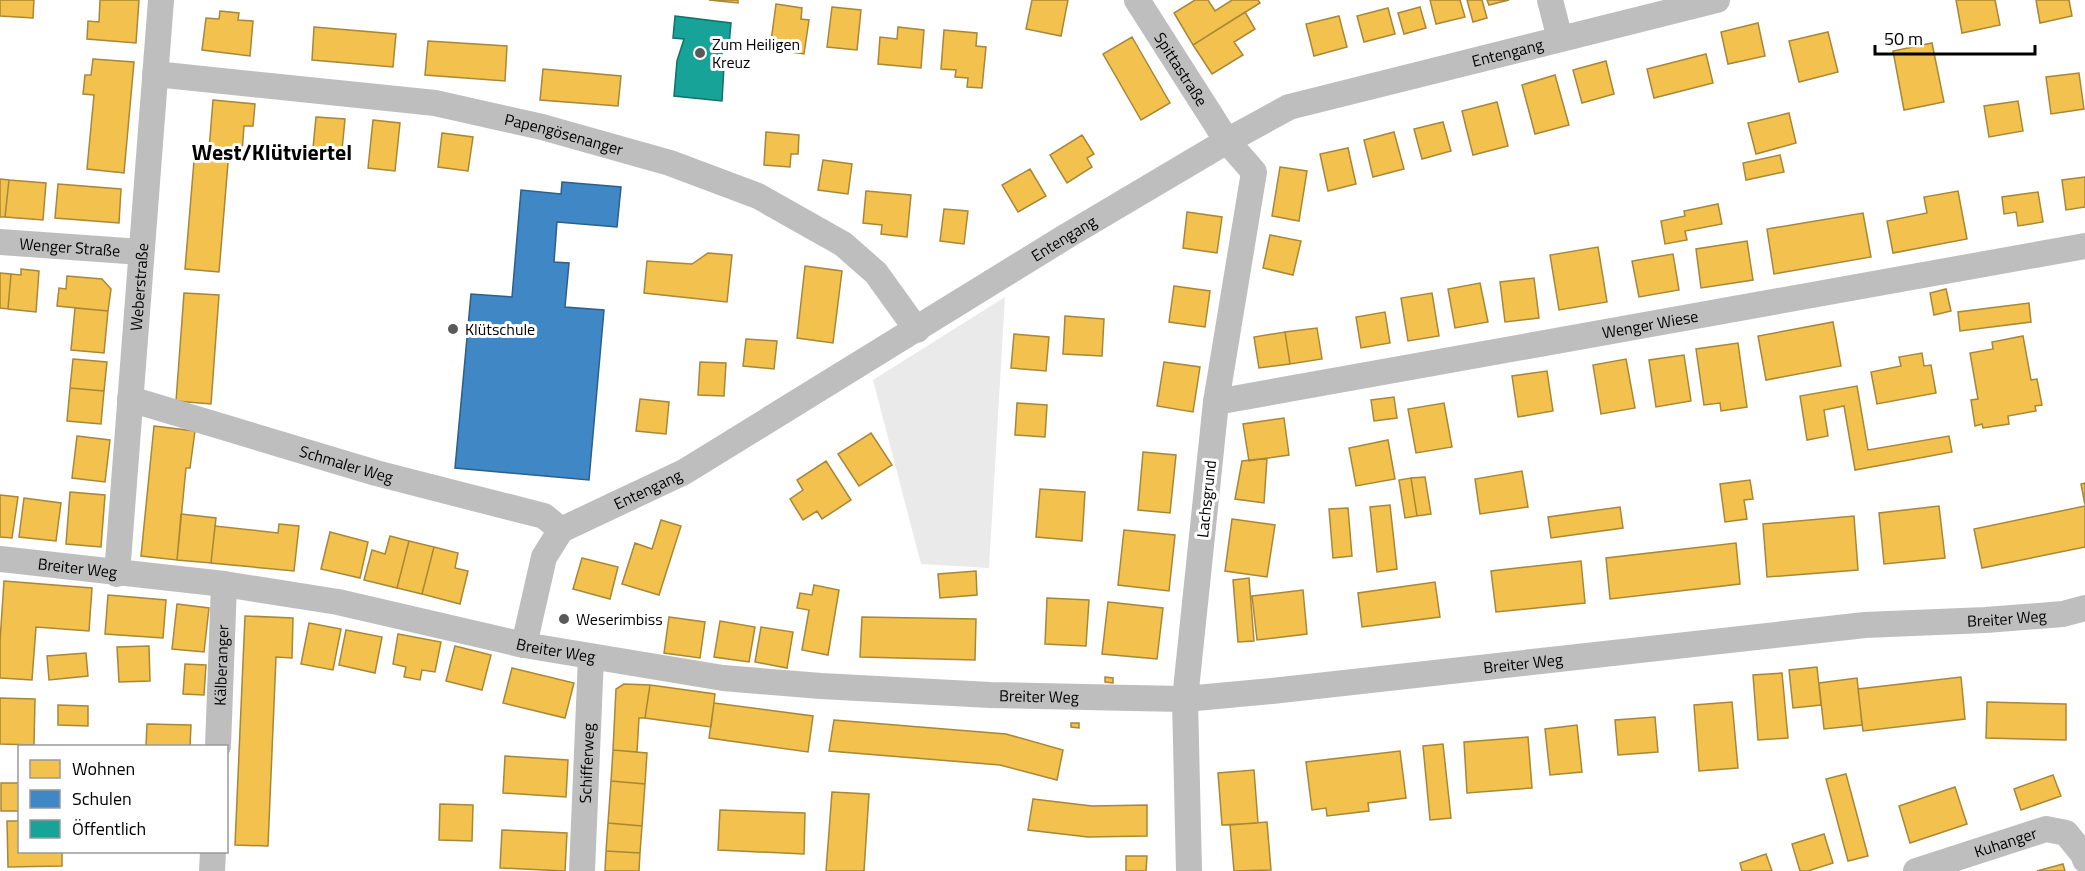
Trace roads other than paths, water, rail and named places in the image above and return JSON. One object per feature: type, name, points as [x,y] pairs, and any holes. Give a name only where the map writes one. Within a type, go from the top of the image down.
[{"type":"street","name":"Weberstraße","points":[[117,574],[160,0]]},
{"type":"street","name":"Spittastraße","points":[[1137,0],[1227,141]]},
{"type":"street","points":[[1550,0],[1560,39]]},
{"type":"street","name":"Entengang","points":[[561,530],[684,472],[1065,237],[1289,107],[1717,0]]},
{"type":"street","name":"Papengösenanger","points":[[155,74],[435,103],[542,127],[670,163],[758,196],[843,244],[876,273],[917,330]]},
{"type":"street","name":"Lachsgrund","points":[[1189,871],[1185,699],[1216,402],[1254,172],[1227,141]]},
{"type":"street","name":"Wenger Straße","points":[[0,242],[141,252]]},
{"type":"street","name":"Wenger Wiese","points":[[1216,402],[2085,246]]},
{"type":"street","name":"Schmaler Weg","points":[[130,399],[376,473],[544,516],[561,530]]},
{"type":"street","points":[[524,645],[544,557],[561,530]]},
{"type":"street","name":"Breiter Weg","points":[[0,559],[117,574],[225,584],[338,602],[524,645],[723,678],[821,686],[990,694],[1185,699],[1854,626],[1986,620],[2063,614],[2085,608]]},
{"type":"street","name":"Kälberanger","points":[[218,745],[225,584]]},
{"type":"street","name":"Schifferweg","points":[[582,871],[591,657]]},
{"type":"street","name":"Kuhanger","points":[[1916,871],[2046,829],[2066,833],[2083,854],[2085,860]]},
{"type":"street","points":[[212,871],[213,853]]},
{"type":"place","name":"Zum Heiligen Kreuz","points":[[700,53]]},
{"type":"place","name":"Klütschule","points":[[453,329]]},
{"type":"place","name":"Weserimbiss","points":[[564,619]]},
{"type":"district","name":"West/Klütviertel","points":[[272,152]]}]
